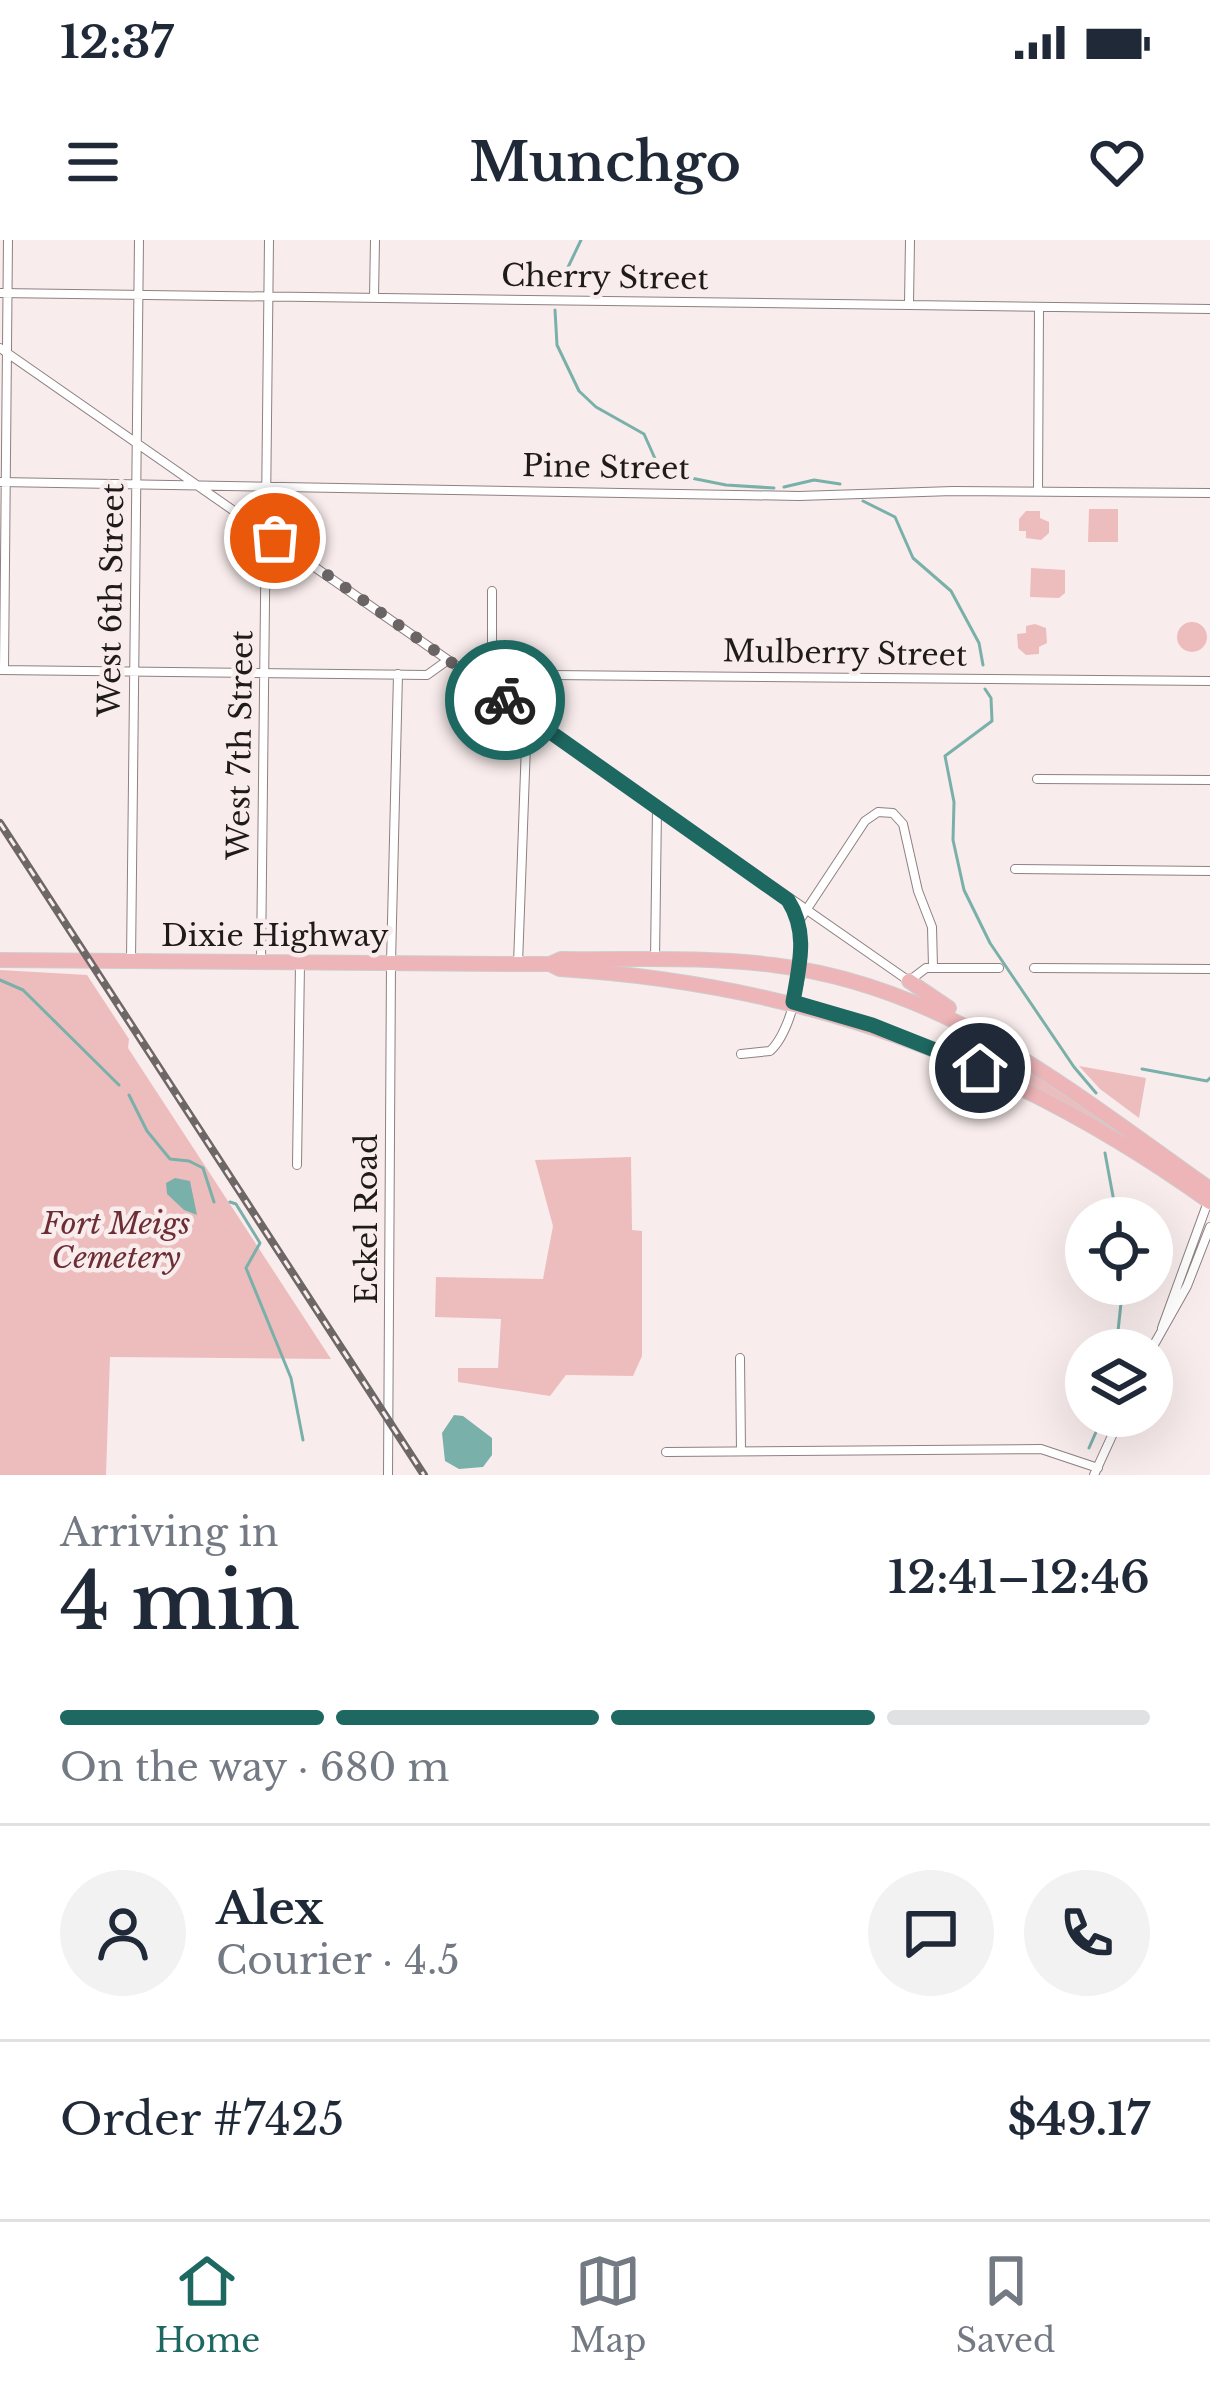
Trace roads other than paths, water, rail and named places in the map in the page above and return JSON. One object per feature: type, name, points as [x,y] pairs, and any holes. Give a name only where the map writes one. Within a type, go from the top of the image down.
[{"type":"main road","name":"Dixie Highway","points":[[0,960],[518,964],[550,964],[561,959],[655,960],[746,962],[799,969],[891,992],[982,1032],[1209,1196]]},
{"type":"main road","name":"Dixie Highway","points":[[550,964],[560,969],[712,985],[872,1025],[962,1060],[1110,1135],[1209,1196]]},
{"type":"main road","points":[[909,981],[982,1032],[962,1060]]},
{"type":"street","points":[[8,240],[2,670],[433,674],[448,660]]},
{"type":"street","name":"West 6th Street","points":[[131,961],[139,240]]},
{"type":"street","name":"West 7th Street","points":[[261,962],[269,240]]},
{"type":"street","points":[[374,297],[375,240]]},
{"type":"street","points":[[909,305],[910,240]]},
{"type":"street","name":"Cherry Street","points":[[4,293],[1210,309]]},
{"type":"street","points":[[1038,491],[1039,307]]},
{"type":"street","points":[[4,351],[909,981],[933,967],[999,968]]},
{"type":"street","name":"Pine Street","points":[[3,482],[799,496],[1038,491],[1210,494]]},
{"type":"street","points":[[484,685],[491,676],[492,591]]},
{"type":"street","name":"Eckel Road","points":[[388,1475],[398,674]]},
{"type":"street","name":"Mulberry Street","points":[[491,676],[1210,680]]},
{"type":"street","points":[[518,964],[527,715]]},
{"type":"street","points":[[1037,778],[1210,780]]},
{"type":"street","points":[[655,960],[657,806]]},
{"type":"street","points":[[799,921],[865,821],[878,812],[892,813],[903,824],[918,891],[932,927],[933,967]]},
{"type":"street","points":[[1015,869],[1210,871]]},
{"type":"street","points":[[741,1054],[762,1054],[777,1045],[788,1027],[802,944],[799,921],[788,900]]},
{"type":"street","points":[[297,1165],[300,962]]},
{"type":"street","points":[[1034,968],[1210,969]]},
{"type":"street","points":[[1162,1328],[1209,1196]]},
{"type":"street","points":[[1162,1328],[1187,1286],[1210,1227]]},
{"type":"street","points":[[740,1358],[741,1451]]},
{"type":"street","points":[[666,1452],[1041,1449],[1096,1471],[1111,1437]]},
{"type":"water","points":[[175,1178],[190,1181],[197,1215],[167,1194],[166,1183]]},
{"type":"water","points":[[454,1415],[463,1416],[492,1438],[492,1455],[483,1467],[459,1469],[445,1461],[442,1433]]},
{"type":"waterway","points":[[560,284],[581,240]]},
{"type":"waterway","points":[[555,310],[557,345],[579,391],[596,407],[644,434],[661,472],[726,485],[774,488]]},
{"type":"waterway","points":[[784,487],[814,480],[840,484]]},
{"type":"waterway","points":[[863,501],[895,517],[913,558],[951,591],[979,643],[983,665]]},
{"type":"waterway","points":[[985,689],[991,698],[992,721],[945,756],[954,802],[953,840],[964,890],[990,943],[1096,1093]]},
{"type":"waterway","points":[[0,980],[23,990],[119,1085]]},
{"type":"waterway","points":[[1142,1069],[1210,1078]]},
{"type":"waterway","points":[[129,1095],[147,1131],[170,1159],[203,1168],[214,1202]]},
{"type":"waterway","points":[[1105,1153],[1113,1197]]},
{"type":"waterway","points":[[230,1202],[236,1204],[260,1243],[246,1268],[291,1378],[303,1440]]},
{"type":"waterway","points":[[1118,1329],[1121,1305]]},
{"type":"waterway","points":[[1089,1448],[1094,1437]]},
{"type":"railway","points":[[0,823],[424,1475]]},
{"type":"park label","name":"Fort Meigs Cemetery","points":[[116,1240]]}]
